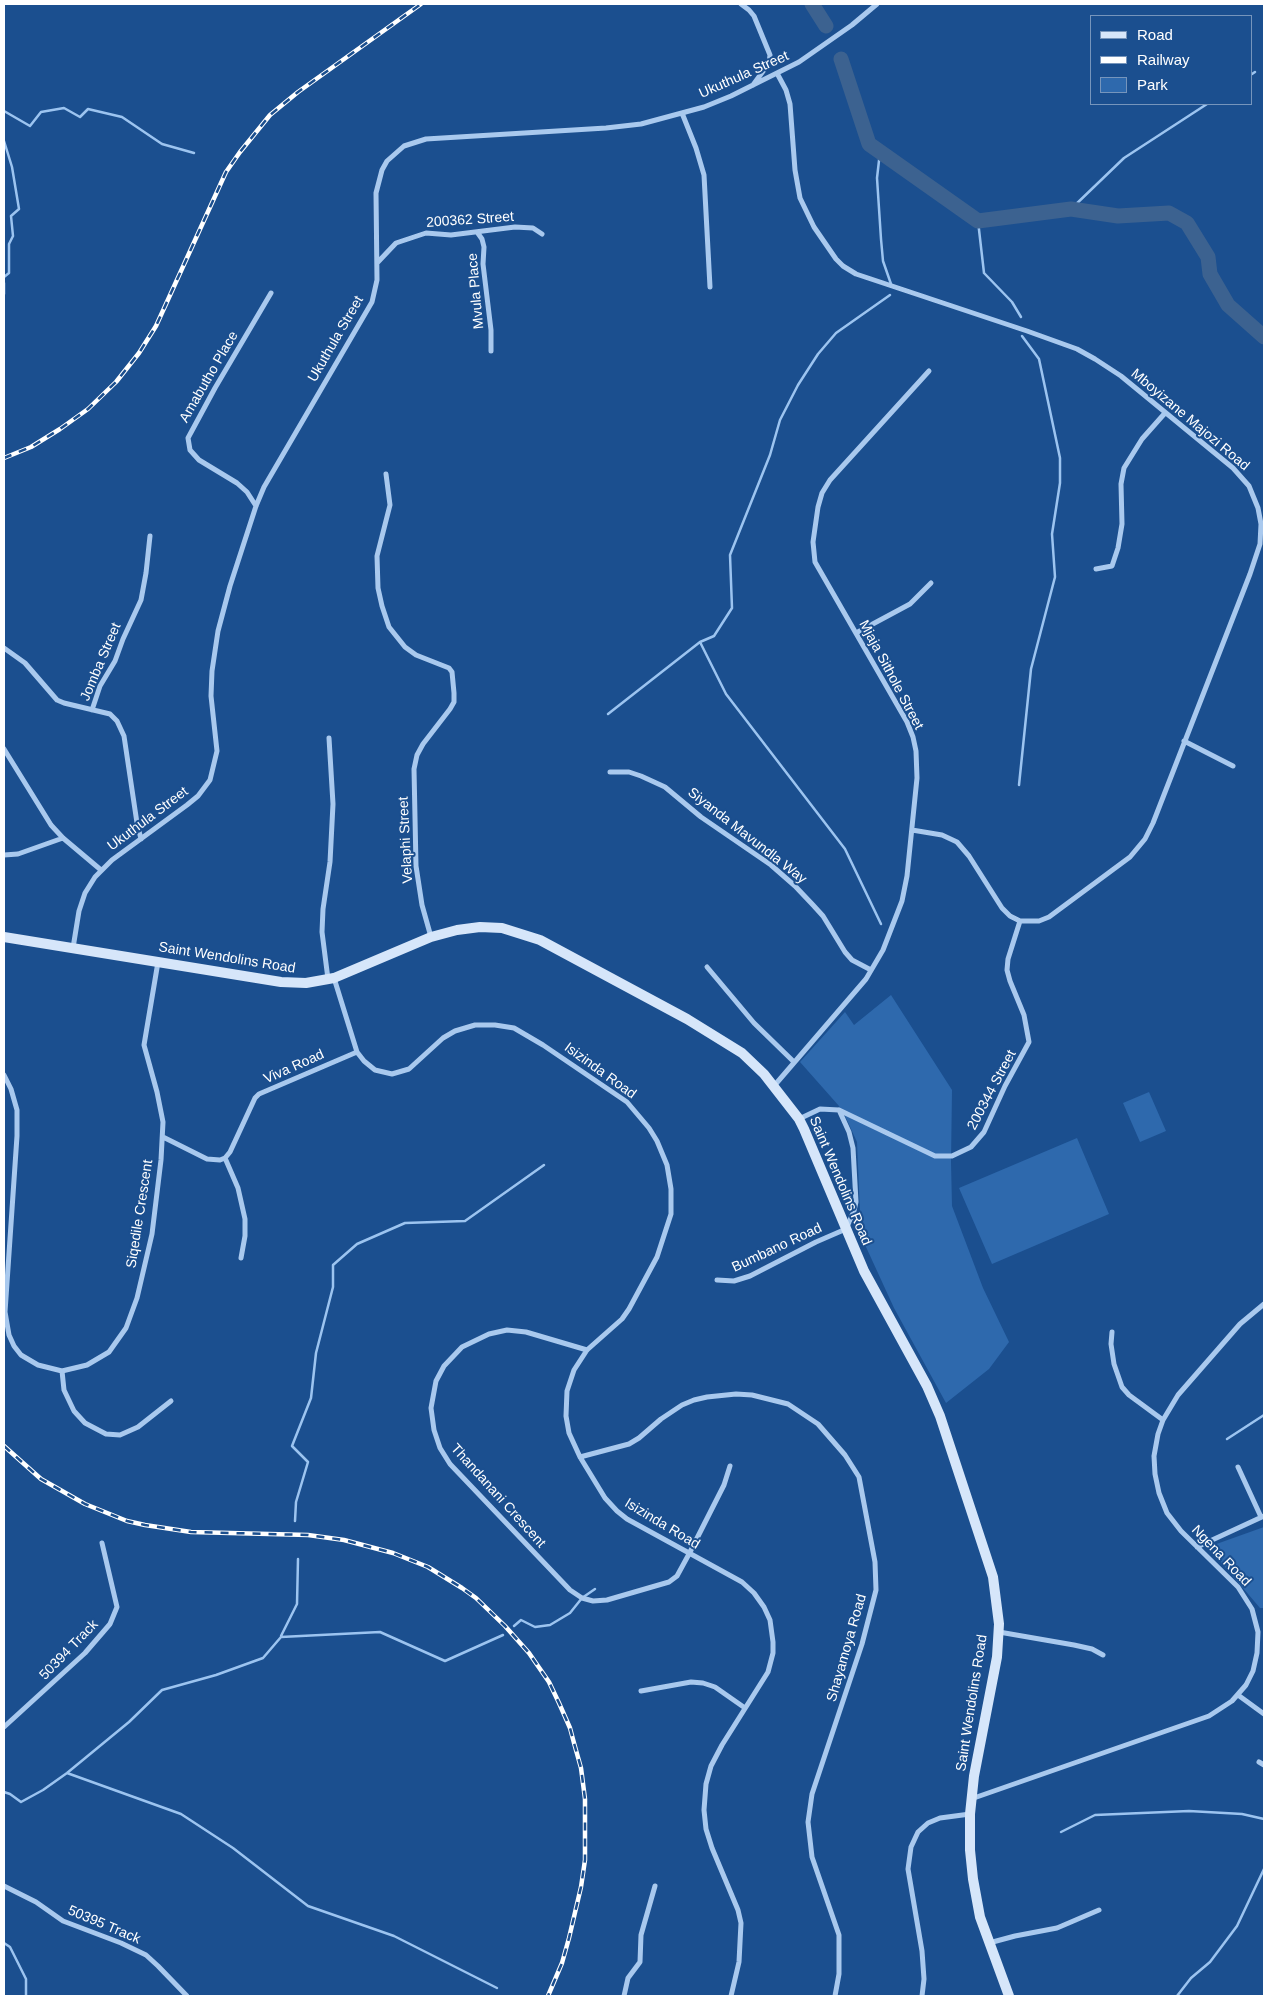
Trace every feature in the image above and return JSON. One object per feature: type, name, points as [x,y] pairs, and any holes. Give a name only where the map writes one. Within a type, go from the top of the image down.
[{"type":"street","points":[[741,4],[754,16],[770,54],[769,63],[751,87]]},
{"type":"street","name":"Ukuthula Street","points":[[73,948],[78,917],[85,893],[101,870],[198,796],[213,773],[217,751],[211,696],[214,650],[230,586],[256,506],[277,463],[372,302],[378,280],[375,206],[378,181],[387,161],[404,146],[414,142],[441,138],[606,128],[641,124],[682,113],[731,96],[778,75],[852,25],[877,4]]},
{"type":"street","name":"Mboyizane Majozi Road","points":[[778,75],[786,90],[790,104],[795,170],[800,198],[814,227],[842,266],[856,274],[1077,349],[1095,359],[1121,376],[1238,473],[1249,486],[1254,497],[1261,524],[1260,544],[1154,823],[1140,846],[1130,857],[1049,917],[1039,921],[1020,921]]},
{"type":"street","points":[[682,113],[704,175],[710,287]]},
{"type":"street","name":"200362 Street","points":[[378,262],[402,240],[426,233],[451,235],[515,227],[533,228],[542,234]]},
{"type":"street","name":"Mvula Place","points":[[477,232],[482,239],[484,247],[483,264],[491,330],[491,351]]},
{"type":"street","name":"Amabutho Place","points":[[256,506],[247,492],[237,483],[199,460],[190,450],[188,438],[271,293]]},
{"type":"street","name":"Mjaja Sithole Street","points":[[774,1086],[850,998],[871,970],[883,950],[902,901],[912,830],[917,769],[913,737],[907,722],[815,562],[813,542],[820,500],[830,480],[929,372]]},
{"type":"street","points":[[1096,569],[1112,566],[1118,548],[1122,524],[1120,484],[1124,468],[1142,439],[1165,414]]},
{"type":"street","name":"Velaphi Street","points":[[386,474],[390,505],[378,556],[377,576],[382,606],[389,627],[406,648],[416,655],[445,665],[452,672],[454,702],[423,744],[417,755],[414,769],[416,866],[422,905],[432,937]]},
{"type":"street","name":"Jomba Street","points":[[142,839],[137,823],[124,736],[120,725],[110,714],[92,710],[100,686],[115,661],[138,607],[145,582],[150,536]]},
{"type":"street","points":[[856,633],[910,604],[930,583]]},
{"type":"street","points":[[4,648],[25,663],[57,700],[64,704],[92,710]]},
{"type":"street","points":[[330,738],[333,804],[330,862],[323,908],[322,932],[331,979]]},
{"type":"street","points":[[1184,741],[1233,766]]},
{"type":"street","points":[[4,749],[51,825],[63,838],[101,870]]},
{"type":"street","name":"Siyanda Mavundla Way","points":[[610,772],[629,772],[665,787],[701,817],[766,862],[795,886],[813,905],[849,956],[871,970]]},
{"type":"street","points":[[912,830],[942,835],[957,842],[969,856],[1002,908],[1010,916],[1020,921]]},
{"type":"street","points":[[4,855],[18,854],[63,838]]},
{"type":"street","name":"200344 Street","points":[[799,1119],[820,1109],[839,1110],[935,1156],[952,1156],[971,1147],[984,1132],[1005,1086],[1029,1042],[1030,1036],[1024,1015],[1007,970],[1008,959],[1020,921]]},
{"type":"street","name":"Saint Wendolins Road","points":[[4,937],[282,982],[306,983],[331,979],[432,937],[457,930],[480,927],[502,928],[540,940],[716,1036],[742,1053],[774,1086],[799,1119],[864,1271],[916,1364],[940,1416],[992,1577],[996,1598],[998,1632],[996,1657],[971,1799],[972,1879],[988,1943],[1009,1996]]},
{"type":"street","name":"Siqedile Crescent","points":[[4,1075],[17,1110],[6,1323],[14,1346],[21,1354],[38,1365],[62,1371],[87,1365],[110,1352],[118,1342],[132,1313],[152,1234],[163,1137],[160,1105],[144,1045],[158,962]]},
{"type":"street","points":[[707,967],[754,1023],[794,1062]]},
{"type":"street","name":"Isizinda Road","points":[[331,979],[357,1052],[375,1070],[392,1074],[410,1069],[443,1038],[455,1031],[475,1025],[495,1025],[514,1028],[543,1045],[627,1102],[640,1116],[657,1141],[667,1165],[672,1189],[671,1214],[657,1257],[634,1302],[622,1319],[587,1350],[574,1370],[565,1402],[569,1433],[580,1457],[605,1498],[617,1511],[627,1519],[742,1582],[754,1593],[770,1620],[774,1642],[768,1672],[711,1766],[706,1784],[704,1810],[706,1829],[741,1923],[739,1962],[731,1996]]},
{"type":"street","name":"Viva Road","points":[[225,1158],[230,1152],[255,1098],[260,1094],[357,1052]]},
{"type":"street","points":[[839,1110],[854,1148],[856,1202],[846,1229]]},
{"type":"street","points":[[163,1137],[207,1159],[220,1160],[225,1158],[238,1188],[245,1220],[246,1236],[241,1258]]},
{"type":"street","name":"Bumbano Road","points":[[717,1280],[734,1281],[750,1276],[816,1242],[846,1229]]},
{"type":"street","name":"Ngena Road","points":[[971,1799],[1209,1716],[1238,1695],[1246,1685],[1253,1671],[1258,1653],[1258,1632],[1252,1610],[1238,1587],[1181,1531],[1167,1513],[1158,1493],[1154,1456],[1163,1420],[1185,1388],[1240,1324],[1264,1304]]},
{"type":"street","name":"Thandanani Crescent","points":[[587,1350],[517,1330],[489,1334],[462,1347],[444,1366],[436,1381],[431,1408],[434,1430],[440,1448],[450,1464],[570,1590],[582,1598],[593,1601],[608,1600],[664,1585],[676,1576],[724,1485],[730,1466]]},
{"type":"street","points":[[1112,1332],[1111,1344],[1114,1364],[1122,1387],[1129,1395],[1163,1420]]},
{"type":"street","points":[[62,1371],[64,1390],[74,1411],[85,1423],[106,1434],[120,1434],[138,1428],[171,1402]]},
{"type":"street","name":"Shayamoya Road","points":[[580,1457],[629,1444],[661,1419],[682,1405],[694,1400],[736,1394],[752,1395],[788,1404],[818,1424],[841,1449],[859,1477],[876,1562],[876,1590],[862,1644],[812,1794],[808,1822],[812,1857],[839,1935],[839,1974],[835,1996]]},
{"type":"street","points":[[1197,1547],[1262,1516],[1238,1467]]},
{"type":"street","name":"50394 Track","points":[[4,1727],[86,1653],[110,1624],[116,1607],[102,1543]]},
{"type":"street","points":[[998,1632],[1074,1645],[1092,1649],[1103,1655]]},
{"type":"street","points":[[641,1690],[691,1682],[703,1683],[715,1687],[745,1708]]},
{"type":"street","points":[[1238,1695],[1264,1714]]},
{"type":"street","points":[[922,1996],[924,1979],[922,1951],[908,1869],[911,1847],[918,1832],[928,1823],[940,1818],[970,1814]]},
{"type":"street","name":"50395 Track","points":[[4,1886],[36,1902],[63,1921],[121,1943],[146,1956],[187,1996]]},
{"type":"street","points":[[624,1996],[628,1978],[640,1962],[641,1935],[655,1886]]},
{"type":"street","points":[[988,1943],[1057,1928],[1098,1910]]},
{"type":"green space","points":[[891,995],[952,1090],[952,1206],[983,1288],[1009,1342],[989,1369],[946,1403],[894,1308],[861,1236],[857,1142],[839,1106],[800,1062],[845,1012],[854,1025]]},
{"type":"green space","points":[[1149,1092],[1166,1131],[1140,1142],[1123,1103]]},
{"type":"green space","points":[[1077,1138],[1109,1214],[992,1264],[959,1188]]},
{"type":"green space","points":[[1264,1527],[1264,1608],[1260,1608],[1208,1547]]},
{"type":"waterway","points":[[812,4],[826,26]]},
{"type":"waterway","points":[[841,59],[869,144],[978,221],[1071,209],[1118,216],[1169,213],[1187,223],[1208,257],[1210,274],[1228,305],[1264,337]]},
{"type":"waterway","points":[[1071,209],[1124,158],[1205,105]]},
{"type":"waterway","points":[[4,111],[30,126],[41,112],[64,108],[80,117],[88,109],[122,117],[162,144],[194,153]]},
{"type":"waterway","points":[[4,141],[12,167],[19,209],[11,216],[13,236],[9,244],[9,273],[4,277]]},
{"type":"waterway","points":[[880,152],[877,178],[881,239],[883,261],[891,284]]},
{"type":"waterway","points":[[978,221],[984,273],[1012,302],[1021,317]]},
{"type":"waterway","points":[[4,283],[4,294]]},
{"type":"waterway","points":[[608,714],[700,642],[714,636],[732,608],[730,555],[770,455],[780,420],[798,385],[818,354],[836,333],[890,295]]},
{"type":"waterway","points":[[1019,785],[1031,669],[1055,577],[1052,534],[1060,483],[1060,458],[1039,359],[1022,336]]},
{"type":"waterway","points":[[700,642],[726,694],[845,849],[881,924]]},
{"type":"waterway","points":[[295,1521],[296,1502],[308,1462],[292,1446],[311,1398],[316,1353],[333,1287],[333,1265],[357,1244],[405,1223],[465,1221],[544,1165]]},
{"type":"waterway","points":[[1227,1439],[1264,1415]]},
{"type":"waterway","points":[[281,1636],[297,1604],[298,1559]]},
{"type":"waterway","points":[[514,1626],[521,1620],[535,1627],[550,1625],[570,1613],[582,1598],[595,1589]]},
{"type":"waterway","points":[[4,1792],[21,1802],[43,1790],[67,1773],[129,1722],[162,1690],[216,1675],[263,1658],[281,1637],[380,1632],[445,1661],[503,1635]]},
{"type":"waterway","points":[[67,1773],[181,1814],[233,1848],[308,1906],[394,1936],[497,1988]]},
{"type":"waterway","points":[[1061,1832],[1095,1815],[1189,1811],[1242,1814],[1264,1819]]},
{"type":"waterway","points":[[1177,1996],[1191,1978],[1210,1962],[1237,1926],[1264,1869]]},
{"type":"waterway","points":[[4,1943],[10,1947],[26,1979],[26,1996]]},
{"type":"railway","points":[[4,458],[31,447],[88,409],[116,382],[139,353],[156,326],[226,172],[270,115],[298,92],[421,4]]},
{"type":"railway","points":[[4,1446],[41,1479],[85,1504],[127,1521],[191,1532],[308,1535],[344,1540],[393,1553],[428,1567],[462,1588],[476,1598],[505,1626],[529,1653],[549,1682],[559,1703],[570,1728],[581,1768],[585,1799],[585,1860],[581,1887],[562,1963],[548,1996]]}]
